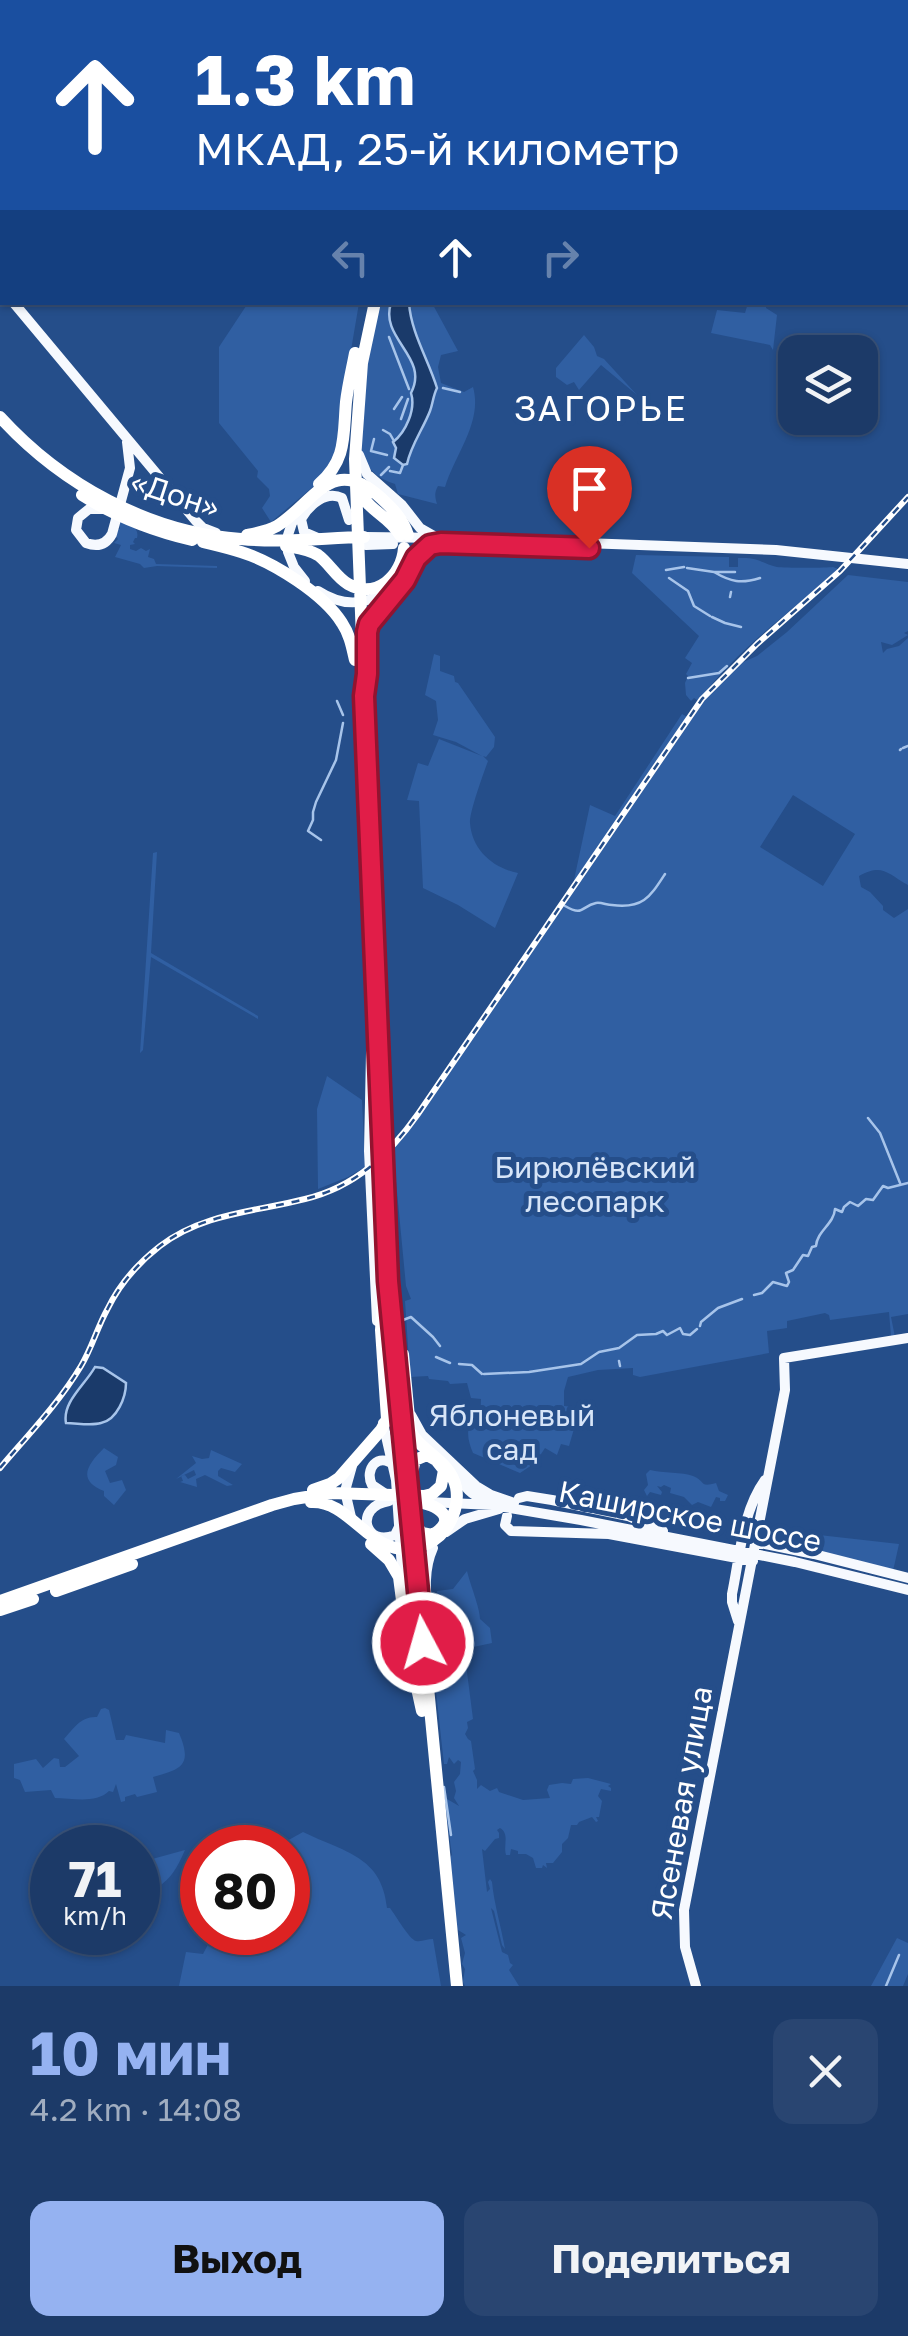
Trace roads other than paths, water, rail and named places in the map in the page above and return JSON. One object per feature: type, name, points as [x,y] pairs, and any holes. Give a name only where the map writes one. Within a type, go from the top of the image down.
[{"type":"highway","points":[[259,533],[278,522],[327,477],[339,460],[346,396],[366,305]]},
{"type":"highway","points":[[272,1505],[333,1482],[378,1434],[388,1416],[349,520],[362,363],[374,305]]},
{"type":"highway","points":[[356,349],[349,411],[364,696],[371,1053],[376,1077]]},
{"type":"highway","name":"«Дон»","points":[[0,417],[46,461],[169,534],[288,545],[365,541]]},
{"type":"highway","name":"«Дон»","points":[[0,426],[52,474],[88,499],[116,502]]},
{"type":"highway","points":[[353,466],[363,499],[390,521],[408,545]]},
{"type":"highway","points":[[201,537],[259,533],[282,522],[319,489],[334,481],[352,480],[388,498],[399,515],[408,545],[407,561],[400,576],[366,601],[361,627]]},
{"type":"highway","points":[[201,537],[255,557],[304,587],[342,622],[355,660]]},
{"type":"highway","name":"«Дон»","points":[[201,537],[318,538],[339,542]]},
{"type":"highway","points":[[288,545],[316,554],[346,583],[368,589],[382,586],[394,576],[408,545]]},
{"type":"highway","points":[[376,1165],[419,1572],[423,1714]]},
{"type":"highway","points":[[386,1243],[394,1276],[413,1438],[410,1530],[419,1572]]},
{"type":"highway","points":[[308,1502],[330,1504],[379,1545],[398,1549],[423,1546],[443,1532],[453,1515],[456,1495],[451,1474],[439,1458],[413,1438],[408,1428],[392,1317]]},
{"type":"highway","points":[[388,1384],[410,1530],[453,1985]]},
{"type":"highway","points":[[412,1472],[415,1460],[422,1456],[433,1458],[442,1467],[442,1486],[422,1499]]},
{"type":"highway","name":"Каширское шоссе","points":[[0,1601],[272,1505],[324,1494],[422,1499]]},
{"type":"highway","name":"Каширское шоссе","points":[[0,1610],[308,1502],[390,1498]]},
{"type":"highway","points":[[410,1530],[432,1535],[444,1522],[439,1508],[422,1499]]},
{"type":"highway","points":[[288,1508],[329,1512],[382,1554],[397,1573],[423,1714],[453,1985]]},
{"type":"main road","points":[[14,305],[131,448],[199,524],[221,535]]},
{"type":"main road","points":[[356,424],[359,460],[370,476],[420,528],[442,540]]},
{"type":"main road","points":[[343,443],[338,474],[292,523],[288,545],[292,564],[324,596],[344,603],[368,601],[394,587],[408,545]]},
{"type":"main road","points":[[116,502],[89,508],[78,518],[76,530],[82,540],[98,545],[108,541],[115,528],[116,502],[129,476],[131,448]]},
{"type":"main road","points":[[318,538],[307,534],[301,519],[326,496],[342,498],[349,520]]},
{"type":"main road","points":[[408,545],[430,545],[442,540]]},
{"type":"main road","points":[[365,541],[442,540],[750,553],[908,566]]},
{"type":"main road","points":[[364,696],[369,624],[405,580],[408,545]]},
{"type":"main road","points":[[371,1053],[376,1165],[374,1280],[383,1426],[410,1530],[406,1606]]},
{"type":"main road","name":"Ясеневая улица","points":[[696,1986],[684,1947],[684,1910],[745,1596],[755,1511],[768,1475],[784,1390],[784,1358],[908,1338]]},
{"type":"main road","points":[[410,1411],[422,1435],[476,1486],[513,1506]]},
{"type":"main road","points":[[406,1606],[392,1560],[356,1526],[347,1509],[347,1478],[358,1458],[382,1440],[408,1437],[428,1445],[450,1465],[470,1493],[486,1500]]},
{"type":"main road","points":[[390,1498],[374,1488],[369,1474],[379,1460],[394,1465]]},
{"type":"main road","points":[[419,1572],[446,1532],[465,1519],[513,1506],[530,1496],[634,1517],[664,1531]]},
{"type":"main road","points":[[390,1498],[370,1509],[368,1528],[376,1536],[386,1538],[410,1530]]},
{"type":"main road","name":"Каширское шоссе","points":[[422,1499],[572,1514],[664,1531],[908,1588]]},
{"type":"main road","name":"Каширское шоссе","points":[[422,1499],[486,1500],[604,1529],[821,1563],[908,1588]]},
{"type":"main road","points":[[513,1506],[504,1525],[510,1530],[604,1529]]},
{"type":"main road","points":[[572,1514],[592,1509]]},
{"type":"main road","points":[[410,1530],[407,1644],[414,1652],[427,1649],[430,1642],[425,1572],[433,1548]]},
{"type":"main road","points":[[622,1532],[686,1548],[804,1552],[908,1588]]},
{"type":"main road","points":[[686,1548],[713,1546]]},
{"type":"main road","points":[[748,1551],[839,1578],[908,1588]]},
{"type":"main road","name":"Ясеневая улица","points":[[738,1629],[732,1594],[748,1551]]},
{"type":"main road","points":[[804,1552],[821,1563]]},
{"type":"main road","points":[[839,1578],[862,1578]]},
{"type":"main road","points":[[732,1594],[738,1602],[745,1596]]},
{"type":"waterway","points":[[389,337],[409,389]]},
{"type":"waterway","points":[[443,388],[460,392]]},
{"type":"waterway","points":[[394,409],[402,397]]},
{"type":"waterway","points":[[401,419],[408,399]]},
{"type":"waterway","points":[[383,430],[394,441]]},
{"type":"waterway","points":[[374,439],[371,451],[387,455]]},
{"type":"waterway","points":[[390,471],[400,473],[403,465]]},
{"type":"waterway","points":[[381,475],[389,467]]},
{"type":"waterway","points":[[666,570],[684,567]]},
{"type":"waterway","points":[[687,568],[735,572]]},
{"type":"waterway","points":[[714,572],[736,581],[760,578]]},
{"type":"waterway","points":[[669,578],[688,591],[694,606],[710,616]]},
{"type":"waterway","points":[[730,597],[731,592]]},
{"type":"waterway","points":[[712,617],[741,627]]},
{"type":"waterway","points":[[688,678],[719,673],[727,666]]},
{"type":"waterway","points":[[337,701],[343,715]]},
{"type":"waterway","points":[[321,840],[308,831],[316,802],[336,760],[343,723]]},
{"type":"waterway","points":[[903,748],[908,746]]},
{"type":"waterway","points":[[565,906],[579,911],[596,903],[638,903],[650,895],[665,874]]},
{"type":"waterway","points":[[868,1118],[880,1133],[900,1183]]},
{"type":"waterway","points":[[754,1295],[773,1282],[787,1286],[786,1273],[816,1246],[835,1209],[842,1212],[850,1202],[858,1206],[866,1199],[873,1200],[883,1186],[908,1183]]},
{"type":"waterway","points":[[700,1326],[718,1308],[742,1299]]},
{"type":"waterway","points":[[403,1320],[411,1317],[440,1346]]},
{"type":"waterway","points":[[484,1374],[581,1364],[599,1352],[619,1348],[637,1335],[663,1331],[667,1335],[680,1328],[683,1334],[690,1335],[697,1329]]},
{"type":"waterway","points":[[436,1357],[450,1363]]},
{"type":"waterway","points":[[619,1361],[620,1366]]},
{"type":"waterway","points":[[459,1364],[472,1365],[482,1374]]},
{"type":"waterway","points":[[444,1787],[451,1835]]},
{"type":"waterway","points":[[886,1986],[899,1955]]},
{"type":"railway","points":[[0,1468],[72,1380],[117,1292],[152,1253],[177,1235],[212,1220],[323,1194],[355,1178],[395,1143],[702,699],[840,571],[908,497]]},
{"type":"district","name":"ЗАГОРЬЕ","points":[[601,409]]},
{"type":"park label","name":"Бирюлёвский лесопарк","points":[[595,1185]]},
{"type":"park label","name":"Яблоневый сад","points":[[512,1433]]}]
